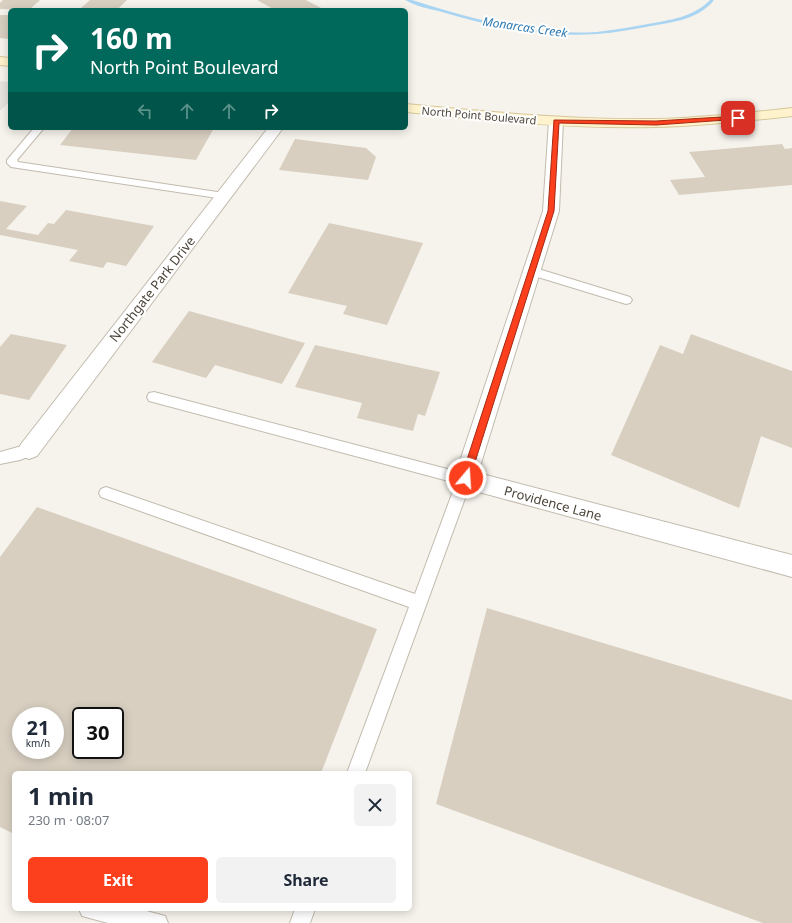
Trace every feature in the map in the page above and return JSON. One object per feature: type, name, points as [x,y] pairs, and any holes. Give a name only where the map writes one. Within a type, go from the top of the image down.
[{"type":"main road","name":"North Point Boulevard","points":[[408,108],[482,116],[556,121],[656,123],[792,112]]},
{"type":"street","points":[[465,480],[551,211],[556,121]]},
{"type":"street","name":"Northgate Park Drive","points":[[28,450],[274,130]]},
{"type":"street","name":"Providence Lane","points":[[465,480],[792,566]]},
{"type":"lane","points":[[37,130],[12,160],[12,163],[15,165],[224,196]]},
{"type":"lane","points":[[532,271],[626,300]]},
{"type":"lane","points":[[154,397],[465,480],[357,771]]},
{"type":"lane","points":[[0,458],[20,454],[28,450]]},
{"type":"lane","points":[[106,493],[419,603]]},
{"type":"lane","points":[[99,911],[158,923]]},
{"type":"lane","points":[[300,923],[304,911]]},
{"type":"shaded area","points":[[0,81],[8,82],[8,103],[0,111]]},
{"type":"building","points":[[3,0],[40,0],[31,8],[0,9],[0,3]]},
{"type":"building","points":[[90,0],[127,0],[119,8],[81,8]]},
{"type":"building","points":[[257,0],[306,0],[321,8],[271,8]]},
{"type":"building","points":[[0,15],[8,15],[8,39],[0,38]]},
{"type":"building","points":[[71,130],[213,130],[196,160],[60,145]]},
{"type":"building","points":[[295,139],[366,148],[376,157],[368,180],[279,170]]},
{"type":"building","points":[[782,144],[785,149],[792,148],[792,185],[679,195],[670,180],[705,177],[689,152]]},
{"type":"building","points":[[0,201],[27,206],[6,229],[38,235],[48,223],[54,224],[66,210],[154,226],[126,266],[107,262],[103,268],[69,261],[78,250],[0,235]]},
{"type":"building","points":[[329,223],[423,243],[387,325],[343,314],[347,306],[288,293]]},
{"type":"building","points":[[189,311],[305,343],[282,384],[215,365],[206,378],[152,362]]},
{"type":"building","points":[[11,334],[67,345],[29,400],[0,394],[0,347]]},
{"type":"building","points":[[691,334],[792,371],[792,448],[761,436],[739,508],[611,455],[660,345],[683,354]]},
{"type":"building","points":[[315,345],[440,372],[425,416],[418,414],[413,431],[357,418],[362,403],[295,387]]},
{"type":"building","points":[[37,507],[377,629],[322,771],[12,771],[12,833],[0,827],[0,557]]},
{"type":"building","points":[[487,608],[792,700],[792,923],[763,923],[436,804]]},
{"type":"waterway","name":"Monarcas Creek","points":[[407,0],[453,14],[501,26],[549,33],[573,34],[612,31],[678,19],[701,10],[712,0]]},
{"type":"route","points":[[466,478],[551,211],[556,121],[656,123],[738,118]]}]
